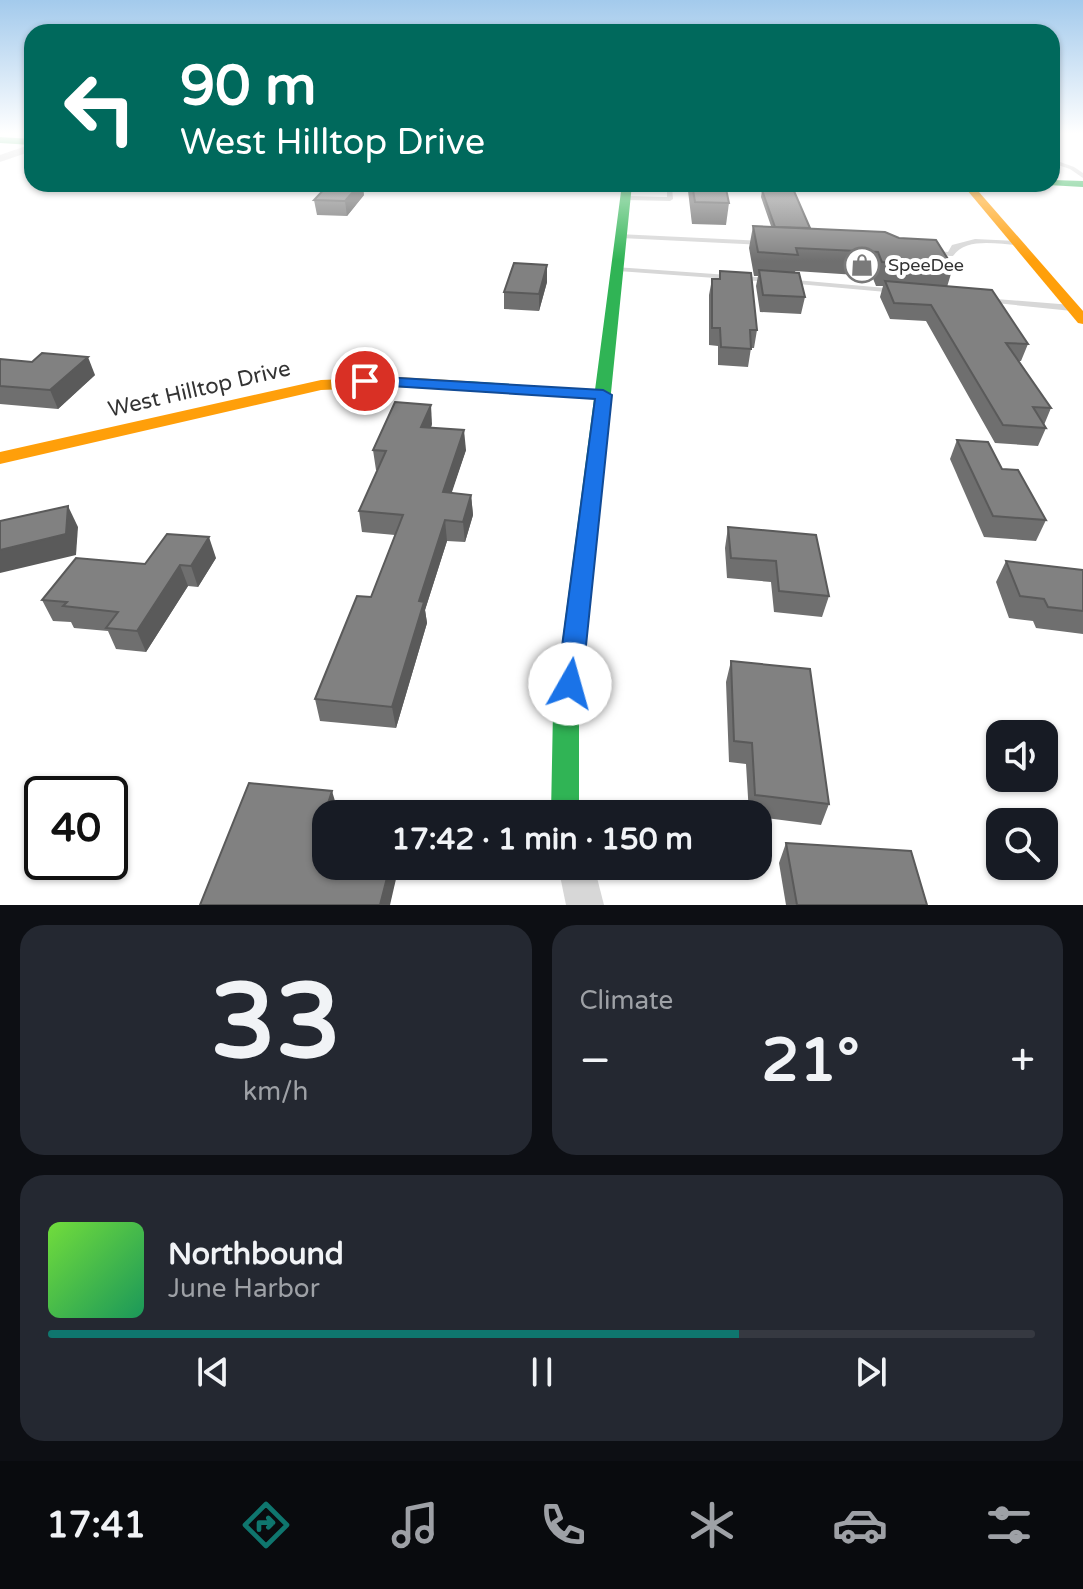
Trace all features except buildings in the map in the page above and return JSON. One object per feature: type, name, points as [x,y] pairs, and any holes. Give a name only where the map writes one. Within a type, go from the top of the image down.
[{"type":"street","points":[[1060,183],[1083,184]]},
{"type":"street","points":[[565,800],[566,711],[626,192]]},
{"type":"street","points":[[974,192],[1078,314]]},
{"type":"street","name":"West Hilltop Drive","points":[[0,458],[321,385],[397,382],[603,395]]},
{"type":"street","points":[[579,880],[585,905]]},
{"type":"lane","points":[[632,192],[670,199],[670,192]]},
{"type":"lane","points":[[621,236],[773,243]]},
{"type":"lane","points":[[921,252],[950,254],[955,247],[975,241],[1017,243]]},
{"type":"lane","points":[[618,269],[907,292]]},
{"type":"lane","points":[[978,299],[1078,314]]},
{"type":"traffic: fast","points":[[1060,183],[1083,184]]},
{"type":"traffic: fast","points":[[565,800],[566,711],[626,192]]},
{"type":"traffic: fast","points":[[466,386],[603,395]]},
{"type":"traffic: slow","points":[[974,192],[1083,320]]},
{"type":"traffic: slow","points":[[0,458],[321,385],[397,382],[466,386]]},
{"type":"place","name":"SpeeDee","points":[[862,265]]},
{"type":"route","points":[[365,381],[603,395],[570,684]]}]
